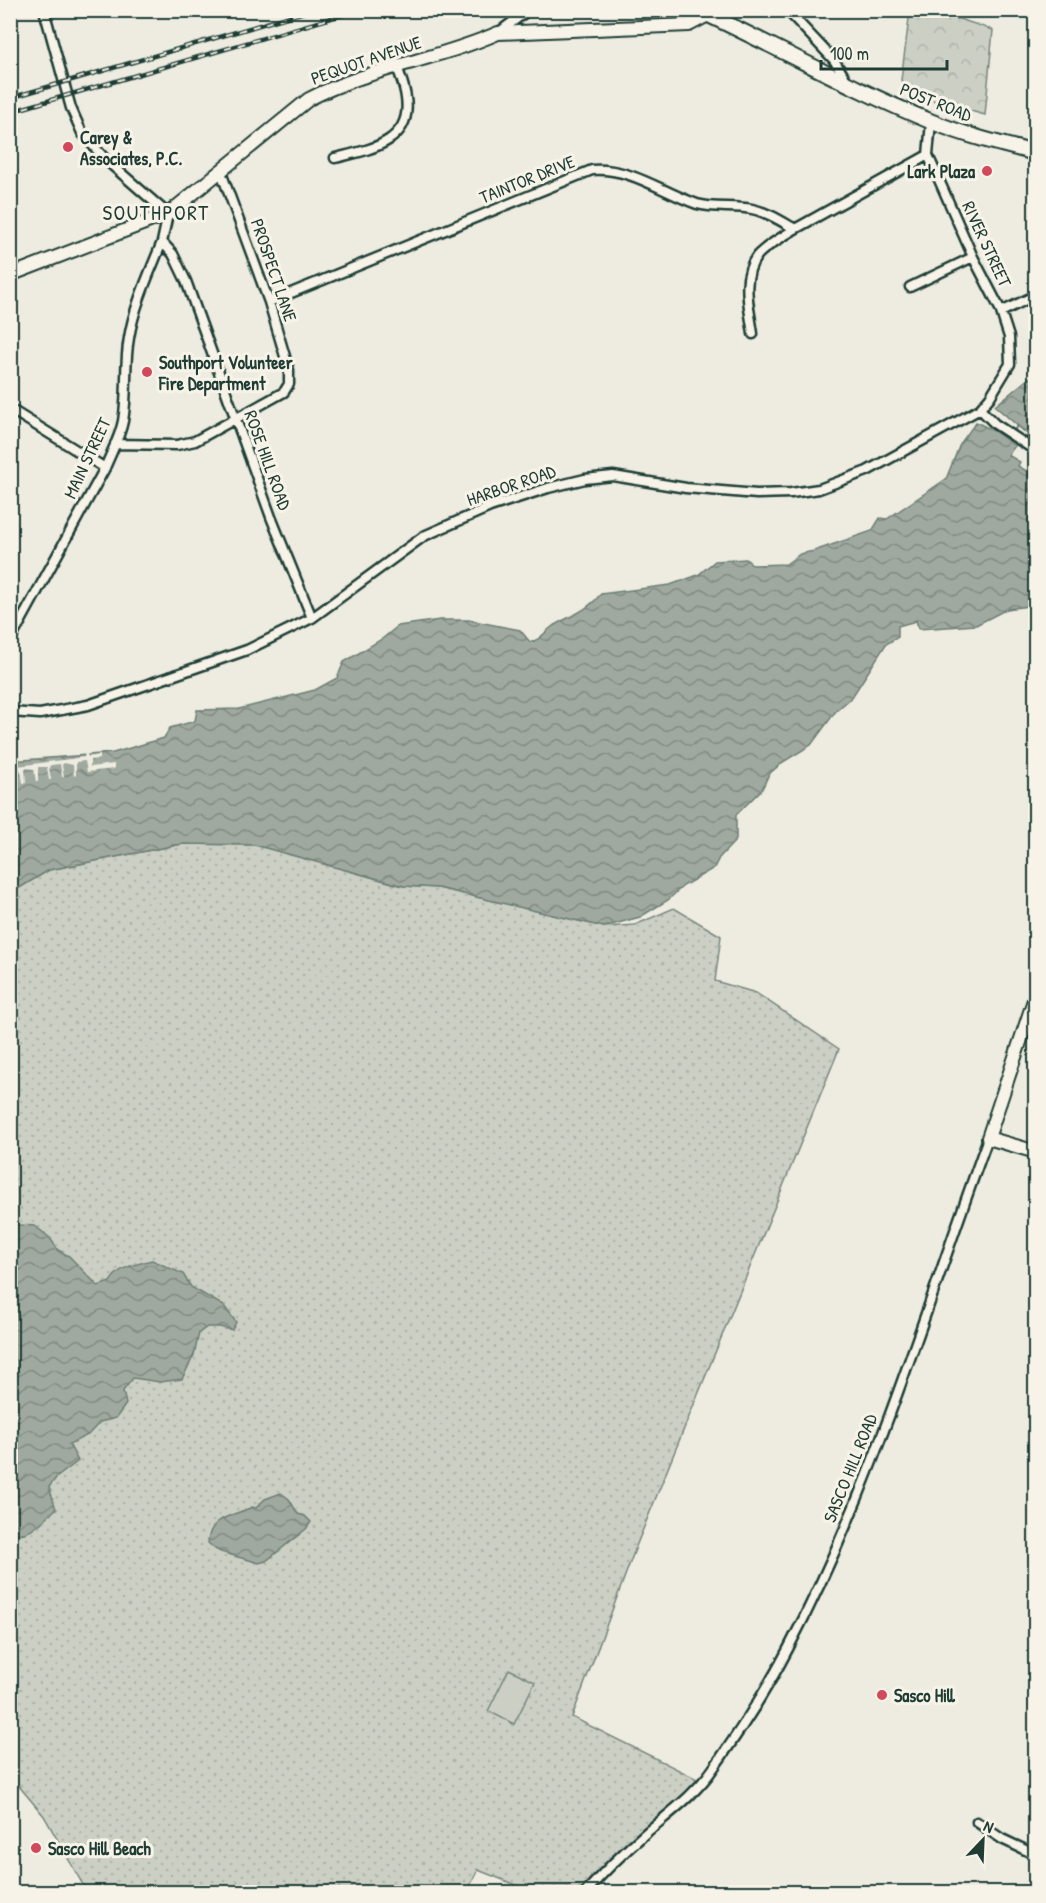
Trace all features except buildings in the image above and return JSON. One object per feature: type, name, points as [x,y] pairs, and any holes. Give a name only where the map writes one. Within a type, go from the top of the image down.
[{"type":"main road","name":"POST ROAD","points":[[703,13],[931,122],[988,141],[1035,153]]},
{"type":"street","points":[[44,10],[71,108],[82,133],[93,148],[168,214],[162,242]]},
{"type":"street","points":[[498,33],[528,10]]},
{"type":"street","points":[[787,10],[834,60],[848,83]]},
{"type":"street","name":"PEQUOT AVENUE","points":[[11,272],[168,214],[309,99],[330,88],[477,43],[498,33],[689,25],[703,13]]},
{"type":"street","points":[[335,158],[378,146],[394,136],[406,116],[406,96],[397,66]]},
{"type":"street","name":"RIVER STREET","points":[[931,122],[928,155],[973,257],[1001,312],[1009,337],[1010,364],[980,409]]},
{"type":"street","points":[[753,334],[747,295],[752,267],[757,256],[795,229],[928,155]]},
{"type":"street","name":"TAINTOR DRIVE","points":[[269,302],[592,171],[606,169],[625,173],[699,204],[753,209],[772,216],[795,229]]},
{"type":"street","name":"PROSPECT LANE","points":[[221,172],[269,302],[290,370],[290,381],[284,392],[236,419]]},
{"type":"street","name":"ROSE HILL ROAD","points":[[162,242],[173,254],[186,281],[271,517],[312,618]]},
{"type":"street","name":"MAIN STREET","points":[[10,641],[105,468],[123,424],[129,336],[162,242]]},
{"type":"street","points":[[910,286],[973,257]]},
{"type":"street","points":[[1001,312],[1035,295]]},
{"type":"street","points":[[10,409],[105,468]]},
{"type":"street","points":[[980,409],[995,424],[1035,450]]},
{"type":"street","name":"HARBOR ROAD","points":[[10,712],[40,714],[88,705],[248,650],[312,618],[424,536],[490,507],[548,488],[585,478],[613,476],[686,488],[757,494],[819,489],[867,471],[980,409]]},
{"type":"street","points":[[115,444],[177,445],[195,441],[236,419]]},
{"type":"street","name":"SASCO HILL ROAD","points":[[586,1893],[621,1855],[705,1780],[788,1649],[842,1538],[868,1475],[988,1138],[1035,994]]},
{"type":"street","points":[[988,1138],[1035,1152]]},
{"type":"street","points":[[977,1822],[1002,1839],[1035,1856]]},
{"type":"green space","points":[[910,11],[935,11],[993,30],[985,115],[911,93],[901,80]]},
{"type":"green space","points":[[182,844],[255,845],[403,886],[438,888],[604,927],[635,925],[674,908],[721,936],[715,981],[756,993],[839,1049],[637,1544],[572,1717],[701,1781],[686,1797],[617,1853],[581,1892],[534,1892],[478,1870],[467,1892],[87,1892],[44,1816],[18,1785],[11,1788],[11,893],[49,870]]},
{"type":"green space","points":[[509,1669],[535,1682],[514,1724],[488,1711]]},
{"type":"water","points":[[1035,377],[1035,437],[1031,441],[1026,438],[1028,435],[995,406],[1029,378]]},
{"type":"water","points":[[976,422],[1015,446],[1008,455],[1020,462],[1018,466],[1035,476],[1035,605],[1007,609],[976,625],[919,629],[916,621],[898,626],[898,637],[886,644],[852,697],[836,711],[811,745],[783,762],[769,774],[762,789],[736,815],[736,840],[719,858],[714,868],[683,886],[668,900],[640,917],[604,927],[438,888],[404,886],[255,845],[182,844],[49,870],[11,893],[11,761],[113,753],[164,738],[170,728],[195,721],[197,710],[239,709],[315,690],[337,678],[344,662],[382,639],[398,626],[440,620],[469,620],[520,630],[530,642],[540,638],[553,626],[584,609],[601,594],[670,585],[698,575],[715,561],[746,559],[753,565],[786,564],[800,554],[872,531],[880,518],[887,519],[946,479],[960,444]]},
{"type":"water","points":[[11,1218],[20,1225],[35,1226],[98,1286],[110,1282],[123,1269],[152,1260],[183,1274],[191,1287],[224,1306],[236,1322],[232,1330],[207,1327],[199,1333],[194,1355],[182,1379],[160,1382],[133,1378],[123,1391],[126,1404],[116,1418],[100,1422],[88,1435],[69,1444],[78,1461],[56,1478],[49,1487],[56,1509],[30,1531],[18,1534],[10,1533],[11,1505],[16,1498],[14,1471],[10,1469]]},
{"type":"water","points":[[281,1493],[289,1499],[298,1514],[305,1516],[311,1522],[306,1529],[266,1561],[259,1563],[221,1552],[208,1543],[209,1534],[218,1522],[230,1515],[252,1507],[256,1508],[265,1499]]},
{"type":"pier","points":[[85,753],[88,757],[100,755],[100,759],[90,760],[90,767],[114,764],[114,769],[87,772],[85,761],[76,762],[76,775],[74,776],[73,765],[64,763],[62,765],[64,777],[62,777],[60,764],[51,765],[49,767],[51,780],[49,780],[47,767],[38,767],[38,782],[36,782],[34,769],[25,768],[26,783],[23,783],[19,769],[12,771],[13,785],[11,786],[11,767],[84,757]]},
{"type":"waterway","points":[[1012,432],[1018,426]]},
{"type":"railway","points":[[10,98],[311,10]]},
{"type":"railway","points":[[10,112],[359,10]]},
{"type":"place","name":"Carey & Associates, P.C.","points":[[68,147]]},
{"type":"place","name":"Lark Plaza","points":[[987,171]]},
{"type":"place","name":"Southport Volunteer Fire Department","points":[[147,372]]},
{"type":"place","name":"Sasco Hill","points":[[882,1695]]},
{"type":"place","name":"Sasco Hill Beach","points":[[36,1848]]},
{"type":"district","name":"SOUTHPORT","points":[[156,212]]}]
